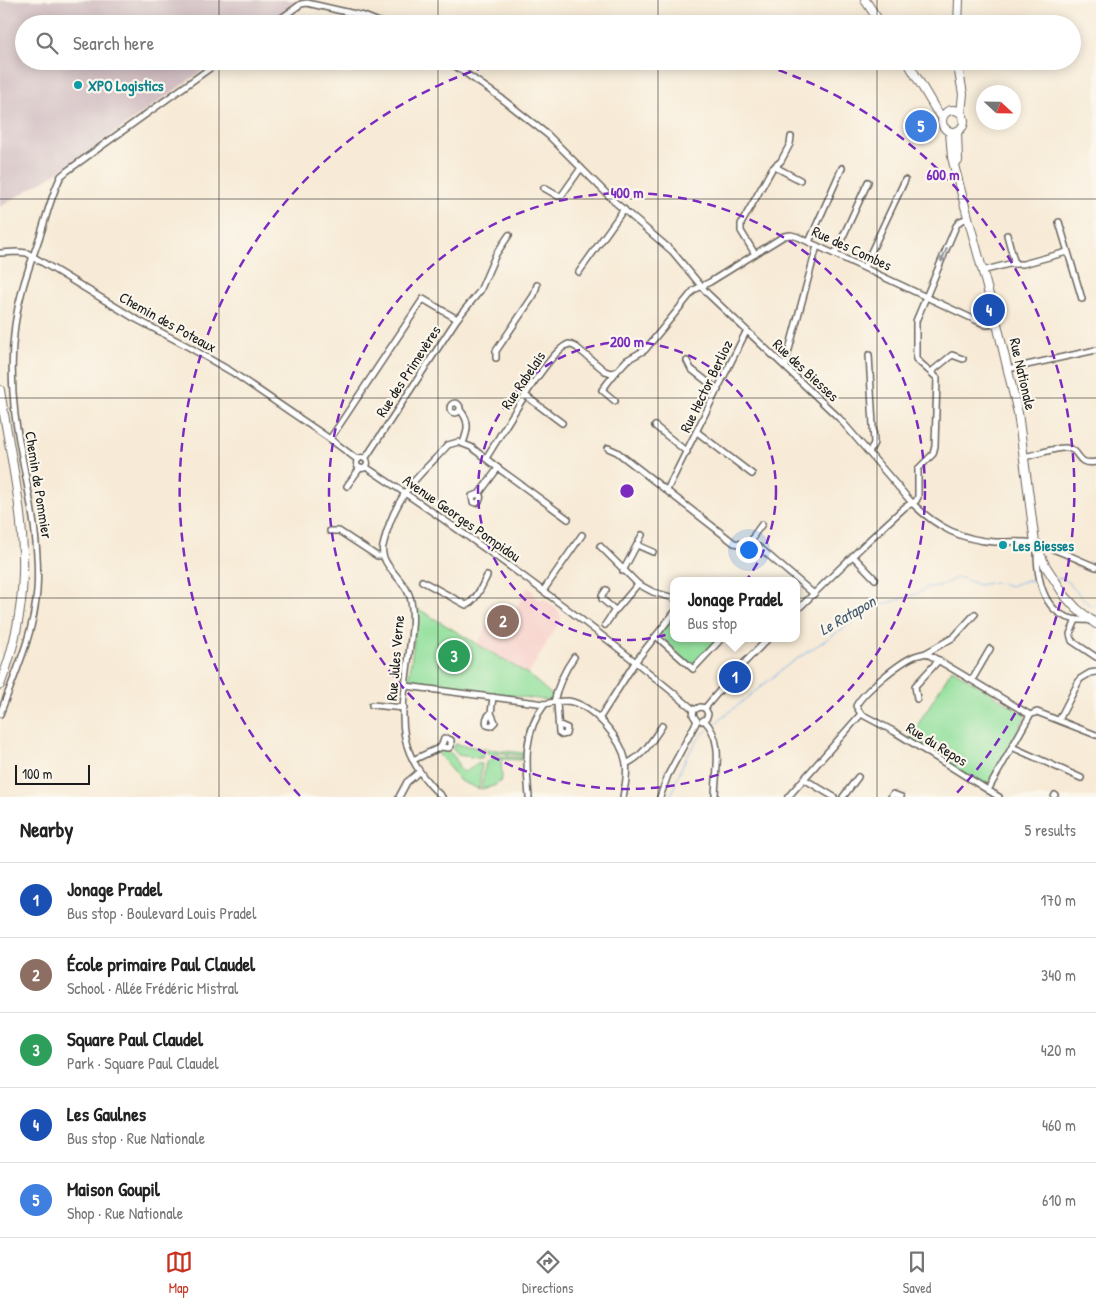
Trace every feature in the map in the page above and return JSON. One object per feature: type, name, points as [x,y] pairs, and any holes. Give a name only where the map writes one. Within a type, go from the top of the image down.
[{"type":"main road","points":[[865,0],[875,15]]},
{"type":"main road","points":[[958,15],[959,0]]},
{"type":"main road","points":[[913,70],[938,107],[947,113],[961,113]]},
{"type":"main road","points":[[956,70],[958,100],[947,113],[943,126],[954,132],[964,124],[961,113],[963,94],[959,70]]},
{"type":"main road","name":"Rue Nationale","points":[[954,132],[952,157],[997,324],[1018,413],[1036,546],[1056,584],[1065,596],[1093,622]]},
{"type":"main road","points":[[0,390],[18,505],[23,572],[21,607],[16,635],[0,685]]},
{"type":"street","points":[[286,15],[301,4],[307,3],[360,15]]},
{"type":"street","name":"Chemin de Pommier","points":[[0,714],[26,642],[34,614],[37,591],[33,522],[15,414],[12,382],[17,309],[32,256],[61,176],[208,70]]},
{"type":"street","name":"Rue des Biesses","points":[[461,70],[501,98],[548,135],[624,209],[678,256],[700,286],[746,332],[839,418],[913,504],[954,534],[983,541],[1036,546],[1096,567]]},
{"type":"street","points":[[755,254],[741,231],[741,224],[772,169],[780,161],[790,144],[791,137]]},
{"type":"street","points":[[776,165],[778,169],[800,180]]},
{"type":"street","points":[[544,188],[558,196],[562,195],[581,168]]},
{"type":"street","points":[[809,242],[842,168]]},
{"type":"street","points":[[864,268],[905,180]]},
{"type":"street","points":[[835,254],[868,182]]},
{"type":"street","points":[[578,272],[624,209]]},
{"type":"street","points":[[800,607],[852,556],[905,507],[913,504],[918,497],[918,469],[933,454],[935,446],[937,378],[916,358],[916,321],[956,226],[960,221],[968,218]]},
{"type":"street","points":[[1059,222],[1082,299]]},
{"type":"street","points":[[457,319],[480,291],[496,254],[509,234]]},
{"type":"street","name":"Rue des Combes","points":[[700,286],[710,282],[784,236],[792,235],[986,324],[997,324]]},
{"type":"street","points":[[1007,235],[1015,264]]},
{"type":"street","points":[[786,367],[787,356],[817,246]]},
{"type":"street","name":"Chemin des Poteaux","points":[[1,252],[23,252],[32,256],[134,318],[232,372],[330,439]]},
{"type":"street","points":[[982,272],[1015,264],[1023,264],[1067,252]]},
{"type":"street","points":[[496,358],[496,351],[531,301],[537,285]]},
{"type":"street","points":[[615,400],[602,390],[628,360],[644,350],[694,290],[700,286]]},
{"type":"street","name":"Rue des Primevères","points":[[330,439],[423,299],[457,319],[365,459]]},
{"type":"street","name":"Rue Hector Berlioz","points":[[668,490],[746,332]]},
{"type":"street","name":"Rue Rabelais","points":[[486,458],[541,372],[565,345],[569,344],[576,347],[605,371],[616,372]]},
{"type":"street","points":[[1008,369],[1096,350]]},
{"type":"street","points":[[868,355],[874,443],[870,453]]},
{"type":"street","points":[[932,372],[952,355],[963,359]]},
{"type":"street","points":[[687,361],[691,369],[718,390]]},
{"type":"street","points":[[526,396],[562,423]]},
{"type":"street","points":[[460,410],[468,426],[468,432],[463,443]]},
{"type":"street","name":"Rue Hector Berlioz","points":[[655,426],[687,452]]},
{"type":"street","points":[[697,432],[752,474]]},
{"type":"street","points":[[330,439],[358,460],[365,459],[368,463],[366,467],[360,468],[348,486]]},
{"type":"street","points":[[330,531],[339,531],[377,556],[383,556],[382,548],[389,527],[405,493],[448,445],[458,442],[463,443],[486,458],[568,519]]},
{"type":"street","points":[[608,448],[617,452],[668,490],[734,542],[759,547],[794,577]]},
{"type":"street","points":[[1024,457],[1066,448],[1075,452],[1086,464],[1096,462]]},
{"type":"street","points":[[358,460],[357,464],[360,468]]},
{"type":"street","name":"Avenue Georges Pompidou","points":[[366,467],[543,592],[636,661],[694,710]]},
{"type":"street","points":[[479,494],[498,468]]},
{"type":"street","points":[[751,546],[754,535],[762,524]]},
{"type":"street","points":[[543,592],[582,535]]},
{"type":"street","points":[[623,570],[642,535]]},
{"type":"street","points":[[637,544],[653,552]]},
{"type":"street","points":[[600,546],[638,584],[653,592],[670,597]]},
{"type":"street","name":"Rue Nationale","points":[[1036,546],[1037,569],[1045,599],[1064,615],[1076,620],[1093,622]]},
{"type":"street","name":"Rue Jules Verne","points":[[383,556],[384,560],[405,585],[411,599],[413,618],[402,718],[404,740],[419,772],[427,783],[442,797]]},
{"type":"street","points":[[852,556],[875,580]]},
{"type":"street","points":[[422,582],[466,605],[470,604],[474,599],[487,576]]},
{"type":"street","points":[[800,582],[814,594]]},
{"type":"street","points":[[605,625],[614,610],[617,609],[638,584]]},
{"type":"street","points":[[606,590],[602,600],[614,610]]},
{"type":"street","points":[[788,797],[861,714],[856,706],[860,699],[888,674],[914,656],[926,653],[954,637],[975,614]]},
{"type":"street","points":[[599,719],[636,661],[670,618]]},
{"type":"street","points":[[1076,620],[1070,634],[1072,641],[1096,657]]},
{"type":"street","points":[[656,636],[693,670],[718,642]]},
{"type":"street","points":[[704,708],[737,670],[765,642]]},
{"type":"street","points":[[972,680],[990,649]]},
{"type":"street","points":[[926,653],[1030,715]]},
{"type":"street","points":[[560,725],[556,702],[558,686],[565,669],[574,656]]},
{"type":"street","points":[[917,698],[915,686],[939,660]]},
{"type":"street","points":[[1059,720],[1080,679],[1096,672]]},
{"type":"street","points":[[406,686],[545,704],[569,702],[581,706],[599,719],[611,731],[622,747],[626,764],[623,797]]},
{"type":"street","points":[[491,713],[493,697]]},
{"type":"street","points":[[529,797],[527,755],[529,733],[536,716],[545,704]]},
{"type":"street","points":[[372,705],[404,708]]},
{"type":"street","points":[[704,708],[700,707],[694,710],[693,715],[696,720],[706,722],[712,730],[718,750],[715,797]]},
{"type":"street","points":[[704,708],[708,714],[706,722]]},
{"type":"street","points":[[988,790],[1030,715],[1037,712],[1096,735]]},
{"type":"street","name":"Rue du Repos","points":[[861,714],[895,732],[999,797]]},
{"type":"street","points":[[660,797],[668,775],[696,720]]},
{"type":"street","points":[[626,764],[637,759],[648,747],[662,726]]},
{"type":"street","points":[[413,760],[441,747]]},
{"type":"street","points":[[1012,748],[1081,778]]},
{"type":"street","points":[[399,797],[407,782],[419,772]]},
{"type":"street","points":[[844,797],[858,777]]},
{"type":"street","points":[[804,779],[834,797]]},
{"type":"street","points":[[891,797],[894,794],[901,797]]},
{"type":"shaded area","points":[[0,0],[303,0],[282,15],[15,15],[15,70],[203,70],[74,162],[0,207]]},
{"type":"shaded area","points":[[528,587],[533,591],[534,596],[540,600],[544,599],[558,610],[562,617],[528,675],[477,644],[501,602],[515,610]]},
{"type":"green space","points":[[415,607],[529,675],[553,696],[549,700],[545,700],[414,683],[409,678],[416,624]]},
{"type":"green space","points":[[669,623],[670,642],[716,642],[695,665],[688,663],[661,636],[661,633]]},
{"type":"green space","points":[[952,669],[1026,715],[989,785],[984,786],[909,739]]},
{"type":"green space","points":[[455,744],[485,749],[482,758],[458,755],[452,748]]},
{"type":"green space","points":[[441,749],[453,756],[457,761],[459,769],[465,772],[477,764],[482,764],[479,789],[460,781],[437,752]]},
{"type":"green space","points":[[488,749],[523,753],[523,756],[501,753],[491,755],[487,753]]},
{"type":"green space","points":[[498,756],[523,758],[523,760],[501,759],[502,780],[494,786],[481,789],[486,762]]},
{"type":"waterway","name":"Le Ratapon","points":[[712,726],[789,664],[876,607],[916,594],[928,587],[940,586],[956,578],[979,585],[994,582],[1011,586],[1024,581],[1037,580]]},
{"type":"waterway","name":"Le Ratapon","points":[[1057,579],[1064,578],[1089,605],[1096,605]]},
{"type":"waterway","name":"Le Ratapon","points":[[671,797],[685,760],[695,743],[708,729]]},
{"type":"place","name":"XPO Logistics","points":[[78,85]]},
{"type":"place","name":"Maison Goupil","points":[[921,126]]},
{"type":"place","name":"Les Gaulnes","points":[[989,310]]},
{"type":"place","name":"Les Biesses","points":[[1003,545]]},
{"type":"place","name":"École primaire Paul Claudel","points":[[503,621]]},
{"type":"place","name":"Square Paul Claudel","points":[[454,656]]},
{"type":"place","name":"Jonage Pradel","points":[[735,677]]}]
